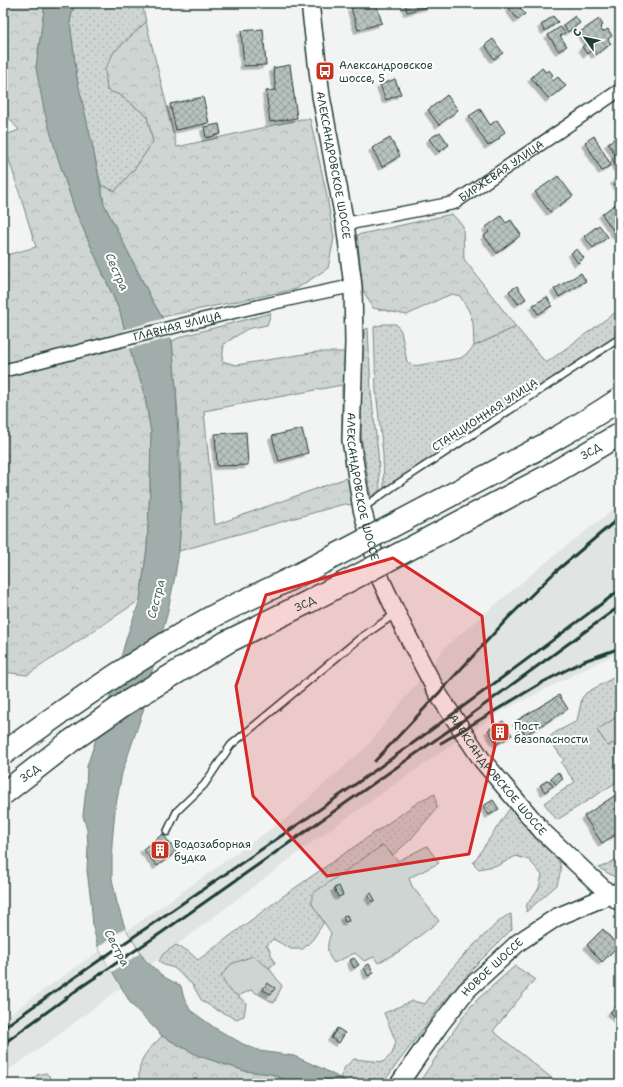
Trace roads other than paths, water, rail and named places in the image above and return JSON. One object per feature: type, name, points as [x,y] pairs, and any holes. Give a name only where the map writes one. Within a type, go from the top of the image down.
[{"type":"highway","points":[[3,754],[114,676],[175,638],[214,616],[296,576],[537,450],[620,399]]},
{"type":"highway","name":"ЗСД","points":[[3,794],[71,741],[126,703],[227,642],[308,602],[550,475],[620,434]]},
{"type":"street","name":"АЛЕКСАНДРОВСКОЕ ШОССЕ","points":[[310,3],[321,96],[345,224],[353,286],[354,342],[351,440],[362,509],[382,580],[438,694],[482,760],[543,832],[616,896]]},
{"type":"street","name":"БИРЖЕВАЯ УЛИЦА","points":[[345,224],[454,203],[620,90]]},
{"type":"street","name":"ГЛАВНАЯ УЛИЦА","points":[[3,371],[180,324],[300,296],[353,286]]},
{"type":"street","name":"НОВОЕ ШОССЕ","points":[[402,1080],[439,1026],[466,991],[519,942],[557,917],[616,896]]},
{"type":"lane","name":"СТАНЦИОННАЯ УЛИЦА","points":[[362,509],[394,486],[620,338]]},
{"type":"lane","points":[[167,832],[177,811],[204,785],[231,745],[359,639],[397,613]]},
{"type":"water","name":"Сестра","points":[[45,3],[74,3],[70,22],[77,79],[104,204],[162,317],[172,341],[176,389],[181,515],[179,551],[167,615],[154,662],[143,711],[122,773],[115,810],[112,843],[112,879],[117,903],[125,928],[145,960],[164,977],[181,986],[183,995],[190,1010],[215,1028],[243,1044],[260,1051],[294,1056],[351,1084],[293,1084],[272,1074],[245,1071],[199,1056],[162,1036],[131,1004],[98,947],[93,927],[87,871],[87,830],[83,816],[87,766],[109,700],[127,636],[140,600],[147,548],[151,432],[143,386],[134,364],[120,312],[75,210],[44,110],[36,68]]},
{"type":"railway","points":[[375,761],[508,618],[555,572],[620,517]]},
{"type":"railway","points":[[3,1028],[381,766],[620,590]]},
{"type":"railway","points":[[3,1044],[81,987],[161,933],[458,724],[620,606]]},
{"type":"railway","points":[[441,743],[543,682],[584,661],[620,648]]},
{"type":"place","name":"Александровское шоссе, 5","points":[[325,71]]},
{"type":"place","name":"Пост безопасности","points":[[500,732]]},
{"type":"place","name":"Водозаборная будка","points":[[160,850]]}]
